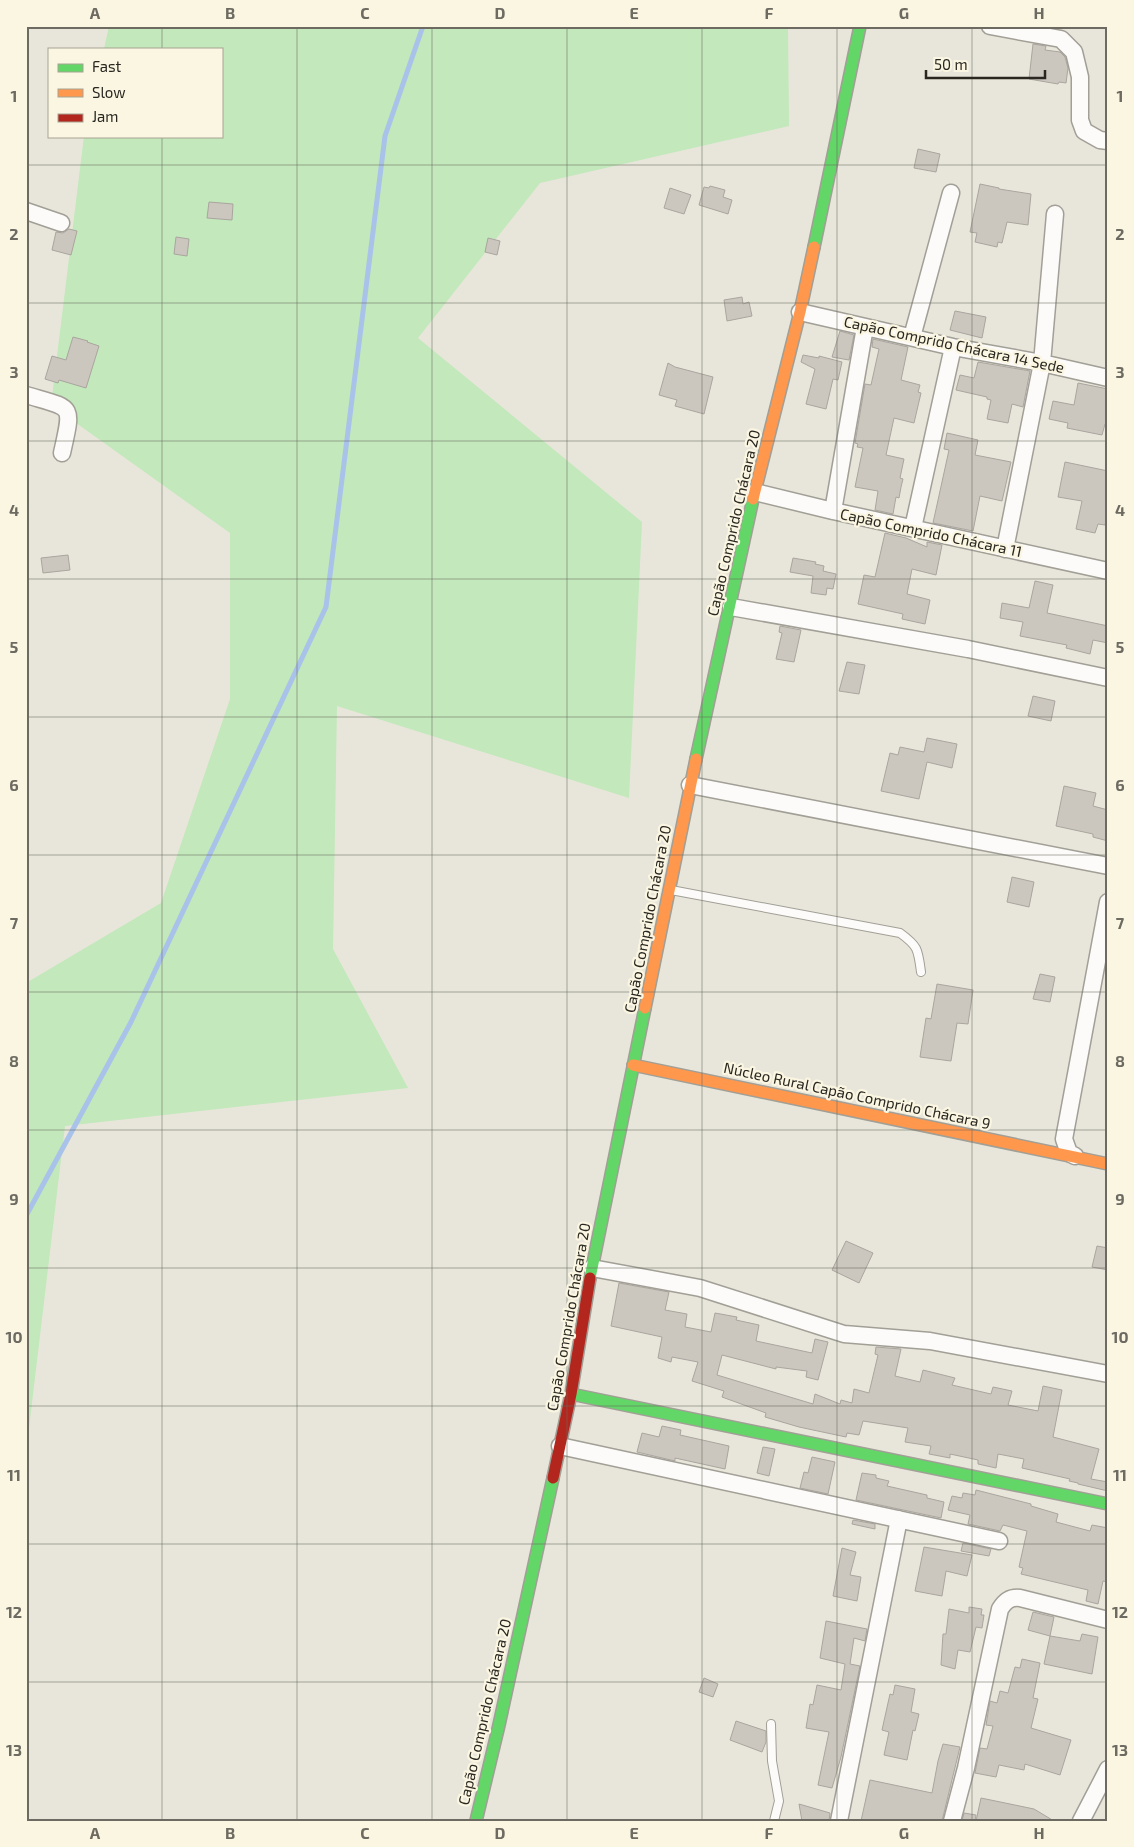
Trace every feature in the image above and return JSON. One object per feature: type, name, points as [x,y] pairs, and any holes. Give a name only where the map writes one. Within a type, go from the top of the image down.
[{"type":"street","name":"Capão Comprido Chácara 20","points":[[476,1821],[571,1394],[592,1268],[690,785],[755,492],[800,312],[860,26]]},
{"type":"street","points":[[990,26],[1061,39],[1074,52],[1080,77],[1080,120],[1084,131],[1100,140],[1108,141]]},
{"type":"street","points":[[912,337],[952,192]]},
{"type":"street","points":[[26,212],[62,223]]},
{"type":"street","points":[[1005,549],[1042,363],[1055,214]]},
{"type":"street","name":"Capão Comprido Chácara 14 Sede","points":[[800,312],[953,347],[1042,363],[1108,378]]},
{"type":"street","points":[[832,511],[865,327]]},
{"type":"street","points":[[913,528],[953,347]]},
{"type":"street","points":[[26,395],[63,406],[69,414],[62,453]]},
{"type":"street","name":"Capão Comprido Chácara 11","points":[[755,492],[832,511],[1108,571]]},
{"type":"street","points":[[731,607],[968,649],[1108,678]]},
{"type":"street","points":[[690,785],[1108,866]]},
{"type":"street","points":[[1075,1156],[1069,1153],[1064,1139],[1108,902]]},
{"type":"street","name":"Núcleo Rural Capão Comprido Chácara 9","points":[[633,1065],[1108,1164]]},
{"type":"street","points":[[592,1268],[700,1288],[844,1334],[930,1341],[1108,1374]]},
{"type":"street","points":[[571,1394],[1108,1504]]},
{"type":"street","points":[[560,1446],[999,1541]]},
{"type":"street","points":[[839,1821],[900,1519]]},
{"type":"street","points":[[952,1821],[966,1768],[1000,1609],[1004,1602],[1020,1598],[1108,1620]]},
{"type":"street","points":[[1081,1821],[1108,1768]]},
{"type":"lane","points":[[669,889],[900,933],[914,943],[919,953],[921,972]]},
{"type":"lane","points":[[771,1724],[772,1761],[779,1801],[774,1821]]},
{"type":"green space","points":[[109,26],[788,26],[789,126],[540,183],[418,338],[642,522],[629,798],[337,706],[333,949],[408,1088],[65,1126],[26,1453],[26,983],[161,903],[230,699],[230,533],[51,405],[84,138],[222,138],[222,48],[104,48]]},
{"type":"building","points":[[1033,44],[1046,46],[1045,50],[1060,52],[1065,57],[1068,68],[1066,83],[1059,82],[1058,84],[1029,79]]},
{"type":"building","points":[[918,149],[940,154],[936,172],[914,168]]},
{"type":"building","points":[[980,184],[1031,194],[1028,225],[1007,222],[1002,243],[998,242],[997,247],[975,242],[977,233],[970,232]]},
{"type":"building","points":[[710,186],[725,190],[723,197],[732,200],[728,214],[699,205],[704,187],[709,188]]},
{"type":"building","points":[[670,188],[691,195],[684,214],[664,208]]},
{"type":"building","points":[[209,202],[233,204],[232,220],[207,218]]},
{"type":"building","points":[[69,229],[77,231],[71,255],[52,250],[56,232],[63,233]]},
{"type":"building","points":[[176,237],[189,239],[187,256],[174,254]]},
{"type":"building","points":[[488,238],[500,241],[497,255],[485,252]]},
{"type":"building","points":[[742,297],[743,304],[749,302],[752,316],[727,321],[724,300]]},
{"type":"building","points":[[955,311],[986,317],[982,338],[950,330]]},
{"type":"building","points":[[840,331],[854,335],[849,360],[832,357]]},
{"type":"building","points":[[73,337],[99,346],[86,388],[59,380],[58,383],[45,379],[52,356],[66,360]]},
{"type":"building","points":[[873,339],[908,347],[901,380],[920,385],[918,392],[921,393],[914,423],[894,418],[886,455],[904,459],[900,478],[903,479],[899,498],[896,497],[893,514],[875,510],[878,491],[855,487],[863,448],[857,447],[858,444],[855,443],[865,384],[871,385],[879,349],[872,347]]},
{"type":"building","points":[[803,355],[819,358],[819,356],[842,362],[838,380],[833,379],[826,409],[806,404],[815,369],[801,362]]},
{"type":"building","points":[[978,362],[1030,371],[1023,407],[1012,404],[1008,423],[987,419],[991,400],[987,399],[987,397],[956,390],[960,375],[974,378]]},
{"type":"building","points":[[668,363],[675,367],[713,377],[704,414],[675,406],[677,400],[659,395]]},
{"type":"building","points":[[1078,383],[1108,389],[1108,424],[1105,424],[1102,435],[1067,428],[1068,423],[1049,419],[1053,401],[1074,405]]},
{"type":"building","points":[[947,433],[978,440],[975,455],[1011,462],[1002,501],[980,496],[973,531],[933,523],[949,450],[944,449]]},
{"type":"building","points":[[1065,462],[1108,471],[1108,514],[1105,525],[1098,524],[1095,533],[1076,529],[1082,501],[1058,497]]},
{"type":"building","points":[[885,533],[906,538],[927,547],[927,542],[942,545],[936,575],[912,569],[907,594],[930,600],[925,624],[902,619],[903,614],[858,604],[864,575],[875,577]]},
{"type":"building","points":[[68,555],[70,570],[43,573],[41,558]]},
{"type":"building","points":[[793,558],[816,562],[815,564],[824,566],[823,571],[836,574],[833,589],[827,588],[826,595],[811,593],[813,576],[790,572]]},
{"type":"building","points":[[1035,581],[1053,585],[1047,613],[1108,626],[1108,643],[1093,640],[1090,654],[1066,648],[1067,645],[1020,636],[1023,622],[1000,618],[1002,603],[1029,608]]},
{"type":"building","points":[[780,626],[801,630],[794,662],[776,659],[782,633],[779,632]]},
{"type":"building","points":[[847,662],[865,665],[859,694],[839,691]]},
{"type":"building","points":[[1033,696],[1055,701],[1051,721],[1028,716]]},
{"type":"building","points":[[927,738],[957,744],[952,768],[927,762],[919,799],[881,791],[890,753],[898,755],[900,747],[924,752]]},
{"type":"building","points":[[1064,786],[1096,793],[1093,806],[1108,810],[1108,841],[1093,837],[1093,834],[1056,826]]},
{"type":"building","points":[[1012,877],[1034,882],[1029,907],[1007,902]]},
{"type":"building","points":[[1040,974],[1055,977],[1050,1002],[1033,999]]},
{"type":"building","points":[[937,984],[973,990],[968,1024],[957,1023],[951,1061],[920,1057],[926,1018],[931,1019]]},
{"type":"building","points":[[846,1241],[873,1253],[859,1283],[832,1270]]},
{"type":"building","points":[[1097,1246],[1108,1248],[1108,1270],[1092,1267]]},
{"type":"building","points":[[619,1283],[669,1292],[665,1310],[687,1314],[685,1327],[711,1332],[715,1313],[737,1317],[736,1320],[759,1325],[756,1341],[812,1353],[815,1339],[828,1342],[818,1380],[806,1377],[807,1371],[776,1367],[776,1369],[722,1355],[717,1375],[813,1404],[815,1394],[840,1404],[841,1400],[852,1403],[854,1389],[869,1393],[878,1355],[875,1354],[876,1347],[901,1349],[895,1376],[920,1382],[923,1370],[955,1378],[952,1385],[991,1394],[993,1387],[1012,1391],[1008,1405],[1038,1411],[1043,1386],[1062,1390],[1053,1437],[1099,1449],[1091,1479],[1108,1482],[1108,1491],[1078,1484],[1069,1481],[1070,1479],[1022,1468],[1024,1459],[998,1454],[996,1468],[978,1464],[978,1460],[950,1454],[950,1458],[929,1454],[931,1446],[905,1442],[908,1428],[863,1421],[859,1435],[847,1433],[846,1437],[799,1427],[765,1417],[766,1413],[722,1397],[724,1391],[692,1381],[698,1362],[672,1357],[671,1362],[658,1358],[662,1337],[611,1326]]},
{"type":"building","points":[[662,1426],[681,1430],[680,1435],[729,1446],[725,1469],[675,1458],[675,1461],[637,1452],[642,1433],[659,1437]]},
{"type":"building","points":[[763,1447],[775,1449],[769,1476],[757,1473]]},
{"type":"building","points":[[812,1457],[835,1462],[828,1494],[800,1488],[804,1472],[808,1473]]},
{"type":"building","points":[[862,1473],[876,1475],[876,1478],[889,1481],[887,1486],[927,1495],[927,1498],[944,1502],[941,1518],[856,1500]]},
{"type":"building","points":[[976,1490],[1031,1504],[1031,1506],[1058,1514],[1056,1522],[1090,1531],[1092,1525],[1108,1528],[1108,1582],[1103,1581],[1098,1604],[1086,1601],[1088,1590],[1021,1574],[1023,1568],[1019,1567],[1027,1531],[1003,1525],[1000,1531],[968,1524],[970,1515],[948,1510],[952,1496],[962,1498],[963,1493],[975,1495]]},
{"type":"building","points":[[853,1520],[875,1524],[875,1529],[852,1524]]},
{"type":"building","points":[[963,1543],[991,1549],[989,1556],[961,1551]]},
{"type":"building","points":[[924,1547],[972,1555],[967,1576],[946,1571],[942,1596],[915,1591]]},
{"type":"building","points":[[842,1548],[856,1552],[850,1575],[861,1577],[857,1601],[833,1596]]},
{"type":"building","points":[[969,1607],[982,1609],[981,1615],[984,1615],[982,1628],[976,1627],[970,1652],[958,1650],[955,1669],[941,1665],[943,1634],[946,1634],[949,1609],[969,1613]]},
{"type":"building","points":[[1033,1612],[1054,1617],[1050,1636],[1028,1630]]},
{"type":"building","points":[[826,1621],[867,1629],[865,1641],[854,1638],[850,1664],[860,1666],[841,1757],[832,1788],[818,1785],[829,1732],[806,1728],[810,1704],[813,1705],[817,1685],[841,1690],[845,1664],[820,1658]]},
{"type":"building","points":[[1082,1634],[1098,1637],[1092,1674],[1044,1664],[1050,1636],[1080,1641]]},
{"type":"building","points":[[1022,1659],[1040,1663],[1033,1698],[1038,1699],[1031,1728],[1071,1740],[1060,1775],[1025,1764],[1024,1770],[999,1765],[996,1777],[975,1773],[980,1748],[987,1749],[993,1726],[986,1725],[990,1701],[997,1703],[1000,1691],[1008,1693],[1015,1667],[1020,1668]]},
{"type":"building","points":[[704,1678],[718,1684],[713,1697],[699,1692]]},
{"type":"building","points":[[895,1685],[915,1689],[911,1712],[919,1714],[915,1731],[913,1730],[907,1760],[884,1755],[889,1732],[882,1730],[890,1694],[893,1695]]},
{"type":"building","points":[[736,1721],[766,1731],[766,1742],[762,1752],[730,1740]]},
{"type":"building","points":[[943,1744],[960,1747],[942,1821],[861,1821],[870,1780],[932,1793]]},
{"type":"building","points":[[981,1798],[1034,1809],[1054,1821],[976,1821]]},
{"type":"building","points":[[799,1804],[830,1813],[829,1821],[802,1821]]},
{"type":"building","points":[[964,1813],[976,1815],[975,1821],[962,1821]]},
{"type":"waterway","points":[[26,1216],[131,1022],[326,607],[385,136],[423,26]]},
{"type":"traffic: fast","points":[[814,247],[860,26]]},
{"type":"traffic: fast","points":[[696,759],[753,499]]},
{"type":"traffic: fast","points":[[590,1278],[645,1008]]},
{"type":"traffic: fast","points":[[571,1394],[1108,1504]]},
{"type":"traffic: fast","points":[[476,1821],[553,1478]]},
{"type":"traffic: slow","points":[[753,499],[800,312],[814,247]]},
{"type":"traffic: slow","points":[[645,1008],[696,759]]},
{"type":"traffic: slow","points":[[633,1065],[1108,1164]]},
{"type":"traffic: jam","points":[[553,1478],[571,1394],[590,1278]]}]
